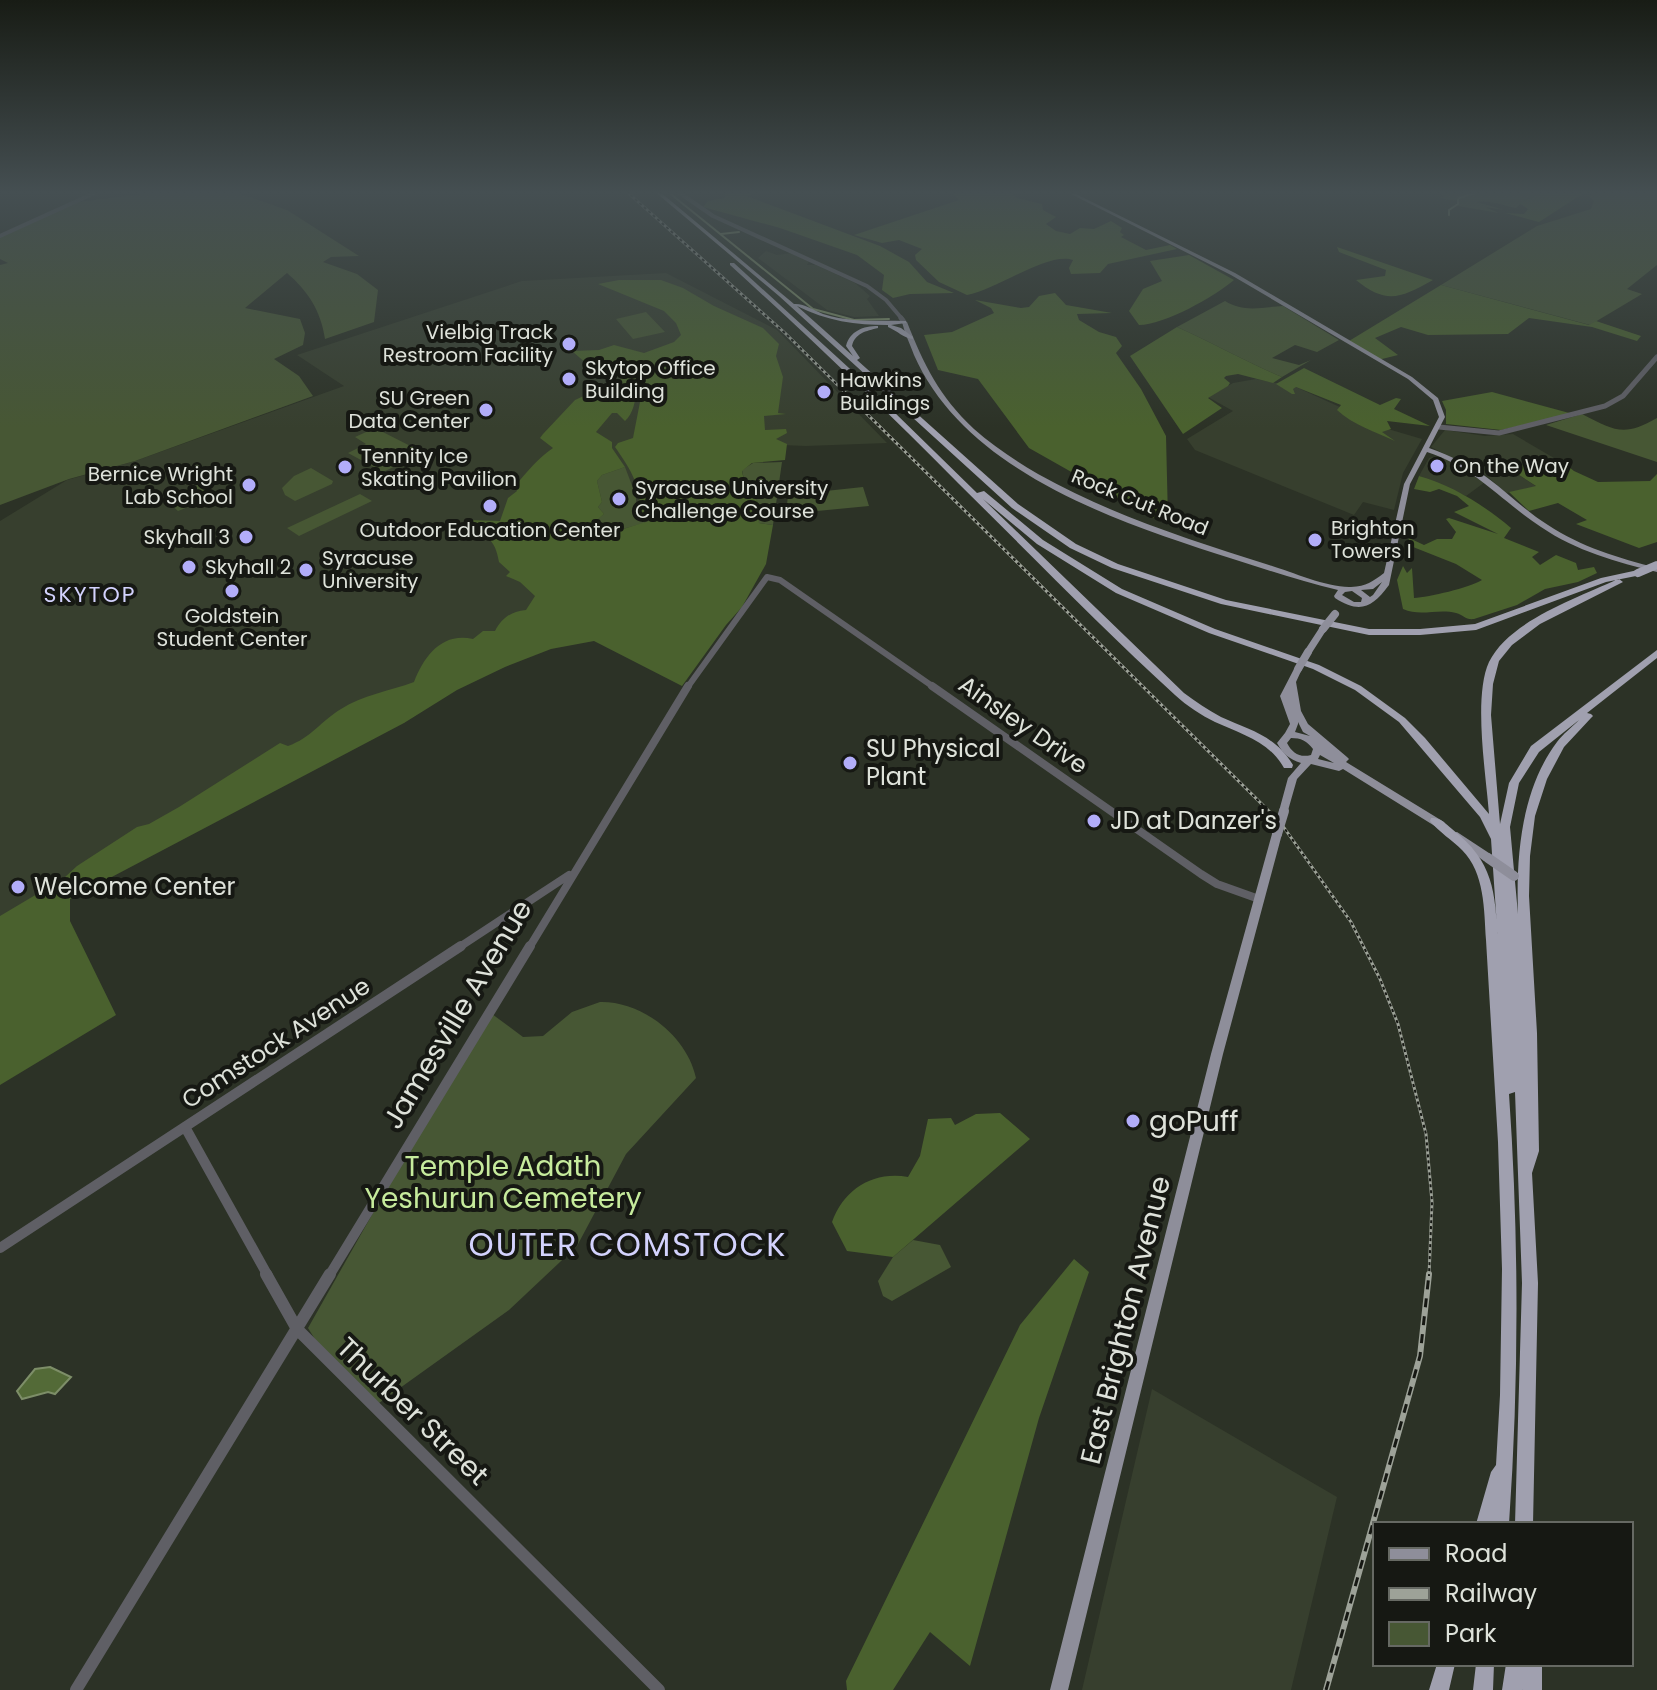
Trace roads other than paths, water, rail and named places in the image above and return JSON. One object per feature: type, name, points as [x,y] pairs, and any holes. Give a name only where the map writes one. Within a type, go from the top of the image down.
[{"type":"highway","points":[[738,270],[926,445],[1026,548],[1181,695],[1209,715],[1275,748],[1288,765]]},
{"type":"highway","points":[[750,270],[986,480],[1056,535],[1115,566],[1224,602],[1369,632],[1420,632],[1476,627],[1604,580],[1657,567]]},
{"type":"highway","points":[[759,277],[798,305],[822,316],[856,322],[905,323]]},
{"type":"highway","points":[[905,323],[858,332],[849,346],[905,407]]},
{"type":"highway","points":[[881,326],[895,327],[911,338]]},
{"type":"highway","points":[[926,445],[1040,542],[1094,577],[1164,612],[1316,667],[1344,680],[1381,704],[1402,720],[1435,755],[1484,815],[1496,839]]},
{"type":"highway","points":[[1507,1135],[1510,1091],[1508,1006],[1486,715],[1493,664],[1523,632],[1638,573]]},
{"type":"highway","points":[[1525,1188],[1532,1151],[1519,880],[1532,810],[1549,758],[1578,724],[1636,679],[1657,655]]},
{"type":"highway","points":[[1524,1522],[1530,1283],[1516,960],[1505,827],[1510,799],[1521,770],[1543,741],[1657,655]]},
{"type":"highway","points":[[1233,726],[1263,734],[1284,749]]},
{"type":"highway","points":[[1435,821],[1473,856],[1482,870],[1491,936],[1507,1135],[1512,1270],[1507,1444],[1500,1522]]},
{"type":"highway","points":[[1486,1522],[1507,1444]]},
{"type":"highway","points":[[1527,1481],[1532,1522]]},
{"type":"highway","points":[[1439,1690],[1445,1666]]},
{"type":"highway","points":[[1483,1690],[1485,1666]]},
{"type":"highway","points":[[1512,1690],[1515,1666]]},
{"type":"highway","points":[[1532,1690],[1533,1666]]},
{"type":"main road","points":[[1225,270],[1421,386],[1440,405],[1442,417],[1439,427],[1418,459],[1407,484],[1381,591],[1367,602],[1336,612]]},
{"type":"main road","name":"Rock Cut Road","points":[[905,323],[928,377],[955,412],[987,441],[1030,471],[1133,521],[1344,592]]},
{"type":"main road","points":[[1424,449],[1447,456],[1482,475],[1556,533],[1608,555],[1657,567]]},
{"type":"main road","points":[[1418,459],[1430,454],[1447,456]]},
{"type":"main road","points":[[1344,592],[1370,587],[1386,575]]},
{"type":"main road","points":[[1344,592],[1363,594],[1367,602]]},
{"type":"main road","points":[[1344,592],[1352,605]]},
{"type":"main road","points":[[1293,778],[1282,740],[1289,735],[1294,724],[1284,696],[1286,688],[1336,612],[1344,592]]},
{"type":"main road","points":[[1292,683],[1303,725],[1315,745]]},
{"type":"main road","points":[[1303,725],[1371,780]]},
{"type":"main road","points":[[1289,735],[1301,736],[1371,780],[1519,880]]},
{"type":"main road","name":"East Brighton Avenue","points":[[1059,1690],[1215,1062],[1259,899],[1293,778],[1315,757],[1315,745]]},
{"type":"main road","points":[[1284,749],[1309,760],[1359,774]]},
{"type":"street","name":"Rock Cut Road","points":[[832,270],[867,286],[886,300],[905,323]]},
{"type":"street","points":[[1439,427],[1499,433],[1605,406],[1623,396],[1657,357]]},
{"type":"street","name":"Jamesville Avenue","points":[[76,1690],[690,683],[767,577]]},
{"type":"street","name":"Ainsley Drive","points":[[767,577],[780,580],[1201,874],[1235,892],[1259,899]]},
{"type":"street","name":"Comstock Avenue","points":[[0,1248],[573,872]]},
{"type":"street","name":"Thurber Street","points":[[185,1127],[297,1329],[334,1370],[540,1569],[659,1690]]},
{"type":"waterway","points":[[765,270],[813,309],[854,320],[889,319]]},
{"type":"railway","points":[[714,270],[785,333],[1280,822],[1351,922],[1380,979],[1398,1024],[1426,1134],[1432,1202],[1429,1276]]},
{"type":"railway","points":[[1373,1522],[1420,1356],[1429,1274]]},
{"type":"railway","points":[[1326,1690],[1373,1523]]},
{"type":"place","name":"Vielbig Track Restroom Facility","points":[[569,344]]},
{"type":"place","name":"Skytop Office Building","points":[[569,379]]},
{"type":"place","name":"Hawkins Buildings","points":[[824,392]]},
{"type":"place","name":"SU Green Data Center","points":[[486,410]]},
{"type":"place","name":"On the Way","points":[[1437,466]]},
{"type":"place","name":"Tennity Ice Skating Pavilion","points":[[345,467]]},
{"type":"place","name":"Bernice Wright Lab School","points":[[249,485]]},
{"type":"place","name":"Syracuse University Challenge Course","points":[[619,499]]},
{"type":"place","name":"Outdoor Education Center","points":[[490,506]]},
{"type":"place","name":"Skyhall 3","points":[[246,537]]},
{"type":"place","name":"Brighton Towers I","points":[[1315,540]]},
{"type":"place","name":"Skyhall 2","points":[[189,567]]},
{"type":"place","name":"Syracuse University","points":[[306,570]]},
{"type":"place","name":"Goldstein Student Center","points":[[232,591]]},
{"type":"place","name":"SU Physical Plant","points":[[850,763]]},
{"type":"place","name":"JD at Danzer's","points":[[1094,821]]},
{"type":"place","name":"Welcome Center","points":[[18,887]]},
{"type":"place","name":"goPuff","points":[[1133,1121]]},
{"type":"district","name":"SKYTOP","points":[[90,594]]},
{"type":"district","name":"OUTER COMSTOCK","points":[[628,1245]]},
{"type":"park label","name":"Temple Adath Yeshurun Cemetery","points":[[503,1182]]}]
